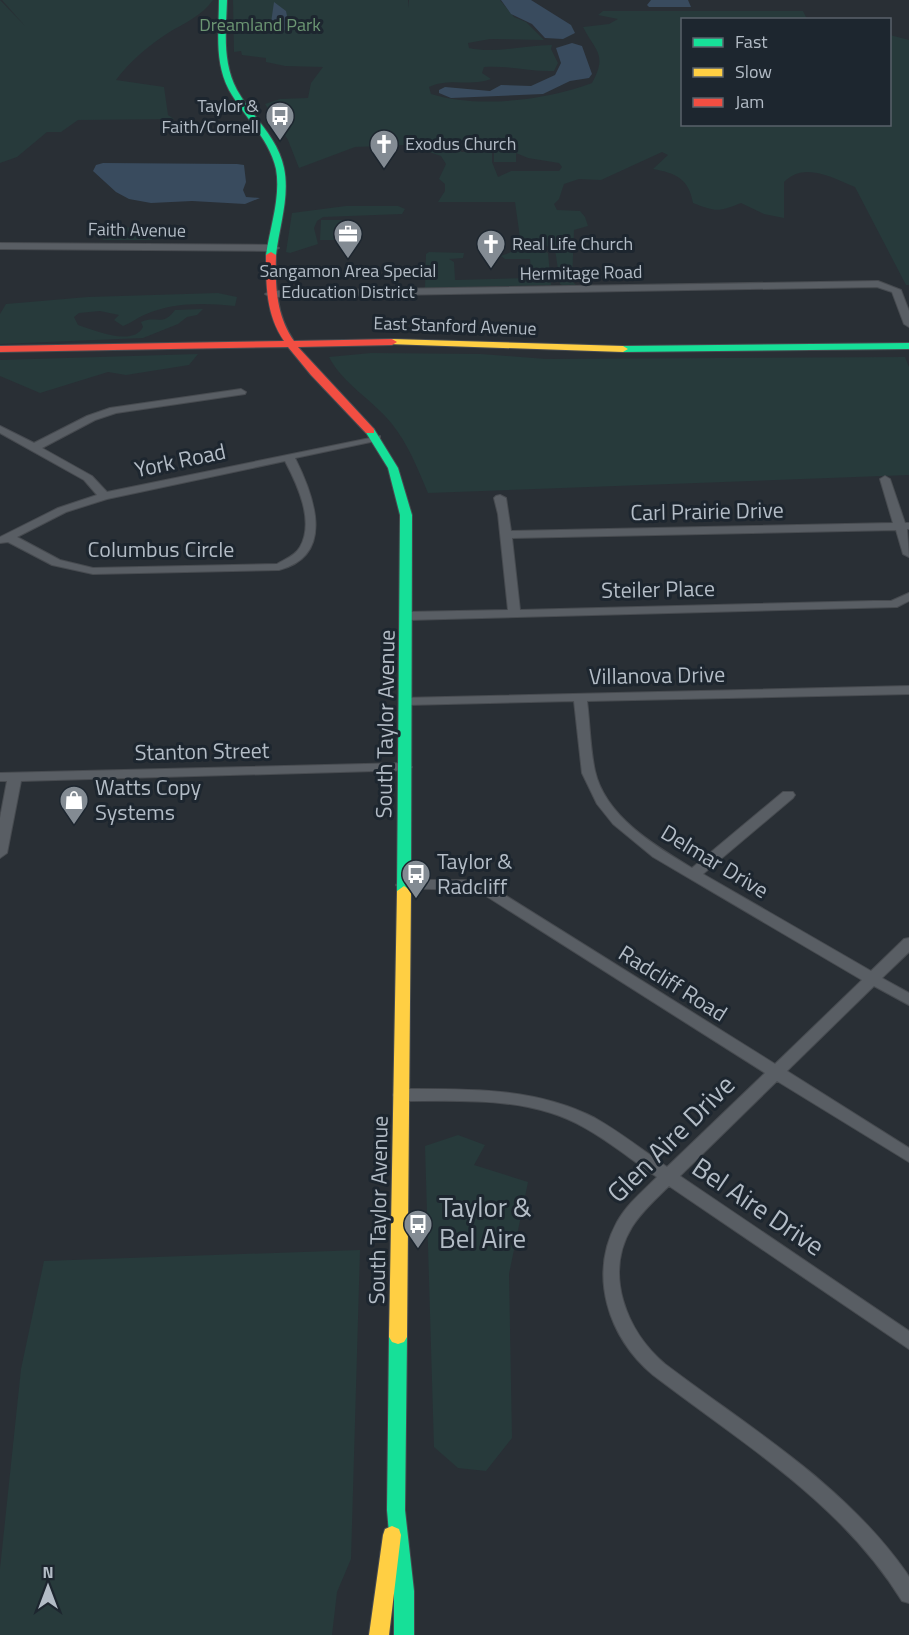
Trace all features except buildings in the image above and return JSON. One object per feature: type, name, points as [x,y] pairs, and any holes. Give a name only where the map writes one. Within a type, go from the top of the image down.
[{"type":"street","name":"South Taylor Avenue","points":[[223,0],[226,72],[236,93],[272,142],[279,161],[282,185],[270,294],[278,324],[308,367],[376,438],[394,471],[405,508],[407,616],[396,1510],[404,1591],[404,1635]]},
{"type":"street","name":"Faith Avenue","points":[[0,246],[274,248]]},
{"type":"street","name":"Hermitage Road","points":[[270,294],[874,284],[893,287],[898,293],[909,324]]},
{"type":"street","name":"East Stanford Avenue","points":[[0,349],[423,341],[610,349],[909,346]]},
{"type":"street","points":[[33,448],[91,418],[114,410],[242,392]]},
{"type":"street","points":[[0,429],[88,478],[104,496]]},
{"type":"street","name":"York Road","points":[[4,539],[62,510],[104,496],[376,438]]},
{"type":"street","name":"Columbus Circle","points":[[4,539],[56,563],[81,569],[118,572],[273,568],[300,557],[308,541],[306,499],[289,457]]},
{"type":"street","points":[[885,479],[904,526],[909,554]]},
{"type":"street","points":[[500,498],[514,614]]},
{"type":"street","name":"Carl Prairie Drive","points":[[506,535],[904,526]]},
{"type":"street","name":"Steiler Place","points":[[407,616],[879,605],[900,602],[909,597]]},
{"type":"street","points":[[907,690],[909,704]]},
{"type":"street","name":"Villanova Drive","points":[[406,701],[907,690]]},
{"type":"street","name":"Delmar Drive","points":[[580,698],[589,773],[604,804],[638,839],[909,1000]]},
{"type":"street","name":"Stanton Street","points":[[0,777],[405,767]]},
{"type":"street","points":[[0,853],[15,776]]},
{"type":"street","points":[[694,874],[788,795]]},
{"type":"street","name":"Radcliff Road","points":[[403,885],[465,885],[487,891],[909,1156]]},
{"type":"street","name":"Glen Aire Drive","points":[[909,943],[626,1219],[614,1243],[611,1283],[622,1324],[642,1354],[808,1480],[838,1506],[909,1594]]},
{"type":"street","name":"Bel Aire Drive","points":[[400,1095],[505,1096],[555,1107],[590,1123],[909,1341]]},
{"type":"street","name":"South Taylor Avenue","points":[[379,1635],[396,1510]]},
{"type":"green space","points":[[0,0],[25,26],[2,0],[213,0],[198,15],[147,48],[116,80],[164,87],[168,115],[174,119],[78,120],[61,132],[47,132],[17,157],[0,163]]},
{"type":"green space","name":"Dreamland Park","points":[[233,0],[408,0],[409,8],[409,0],[500,0],[514,17],[526,22],[544,40],[490,39],[468,43],[469,48],[500,50],[552,45],[551,49],[558,63],[554,71],[484,67],[482,73],[491,79],[444,83],[429,87],[431,94],[450,99],[491,102],[534,98],[592,83],[597,73],[599,59],[583,27],[609,24],[618,19],[598,15],[603,11],[803,11],[806,18],[681,18],[681,126],[891,126],[891,35],[909,40],[909,285],[906,285],[855,187],[819,173],[800,173],[784,182],[784,218],[764,214],[741,203],[727,208],[712,209],[693,203],[688,188],[680,178],[653,169],[668,155],[662,152],[601,180],[579,179],[564,184],[559,199],[554,204],[557,210],[580,211],[588,226],[574,230],[572,281],[578,287],[565,287],[560,284],[555,249],[544,245],[521,245],[515,202],[438,202],[445,191],[445,184],[439,179],[446,164],[441,156],[429,152],[429,144],[461,143],[461,152],[492,151],[492,162],[498,177],[511,171],[559,171],[562,167],[559,163],[528,158],[516,153],[516,162],[494,162],[494,151],[508,151],[470,141],[429,140],[404,145],[355,147],[299,168],[288,140],[265,104],[280,99],[308,98],[311,83],[323,67],[285,66],[266,62],[266,58],[242,55],[241,51],[234,52]]},
{"type":"green space","points":[[346,206],[398,206],[405,209],[402,214],[323,217],[317,221],[314,228],[318,244],[290,253],[286,252],[292,213]]},
{"type":"green space","points":[[321,220],[342,220],[341,240],[320,240]]},
{"type":"green space","points":[[154,227],[152,240],[103,240],[106,228]]},
{"type":"green space","points":[[540,249],[548,253],[551,285],[425,288],[426,254],[429,252],[464,253],[463,258],[449,259],[454,262],[455,280],[532,278],[530,259],[505,259],[501,256],[516,250]]},
{"type":"green space","points":[[218,293],[237,297],[235,306],[200,304],[166,308],[141,316],[123,326],[114,320],[119,315],[100,311],[79,313],[74,317],[78,325],[103,333],[131,336],[138,333],[143,327],[141,322],[146,320],[167,318],[175,310],[203,309],[197,315],[187,317],[178,324],[143,338],[0,344],[0,314],[6,304],[88,297]]},
{"type":"green space","points":[[371,353],[481,354],[546,359],[905,357],[909,367],[909,475],[428,493],[398,432],[384,415],[350,384],[329,357]]},
{"type":"green space","points":[[198,354],[189,365],[126,375],[108,372],[40,393],[0,376],[0,360]]},
{"type":"green space","points":[[458,1135],[485,1145],[474,1165],[528,1182],[509,1274],[512,1438],[486,1471],[458,1468],[434,1447],[425,1146]]},
{"type":"green space","points":[[360,1250],[351,1559],[337,1592],[332,1635],[0,1635],[0,1569],[21,1369],[44,1261]]},
{"type":"water","points":[[501,0],[531,0],[571,25],[575,33],[563,39],[545,38],[532,24],[511,14]]},
{"type":"water","points":[[651,0],[688,0],[691,7],[649,7],[647,5]]},
{"type":"water","points":[[274,2],[286,11],[288,21],[298,27],[270,34],[254,28],[271,23]]},
{"type":"water","points":[[572,43],[582,46],[592,74],[589,78],[570,81],[543,94],[451,98],[439,93],[439,90],[445,87],[490,91],[501,85],[531,86],[555,75],[561,63],[556,48]]},
{"type":"water","points":[[103,163],[244,165],[246,182],[243,190],[246,197],[260,198],[245,204],[192,201],[151,203],[129,199],[116,192],[93,171],[96,165]]},
{"type":"traffic: fast","points":[[223,0],[222,49],[228,78],[240,101],[271,144],[280,169],[280,201],[271,255]]},
{"type":"traffic: fast","points":[[623,349],[909,346]]},
{"type":"traffic: fast","points":[[370,431],[393,468],[406,515],[404,891]]},
{"type":"traffic: fast","points":[[398,1337],[396,1510],[404,1591],[404,1635]]},
{"type":"traffic: slow","points":[[392,342],[623,349]]},
{"type":"traffic: slow","points":[[398,1337],[404,891]]},
{"type":"traffic: slow","points":[[379,1635],[392,1535]]},
{"type":"traffic: jam","points":[[271,255],[271,287],[276,313],[285,335],[298,355],[370,431]]},
{"type":"traffic: jam","points":[[0,349],[392,342]]},
{"type":"place","name":"Taylor & Faith/Cornell","points":[[280,142]]},
{"type":"place","name":"Exodus Church","points":[[384,170]]},
{"type":"place","name":"Sangamon Area Special Education District","points":[[348,260]]},
{"type":"place","name":"Real Life Church","points":[[491,270]]},
{"type":"place","name":"Watts Copy Systems","points":[[74,826]]},
{"type":"place","name":"Taylor & Radcliff","points":[[416,900]]},
{"type":"place","name":"Taylor & Bel Aire","points":[[418,1250]]}]
